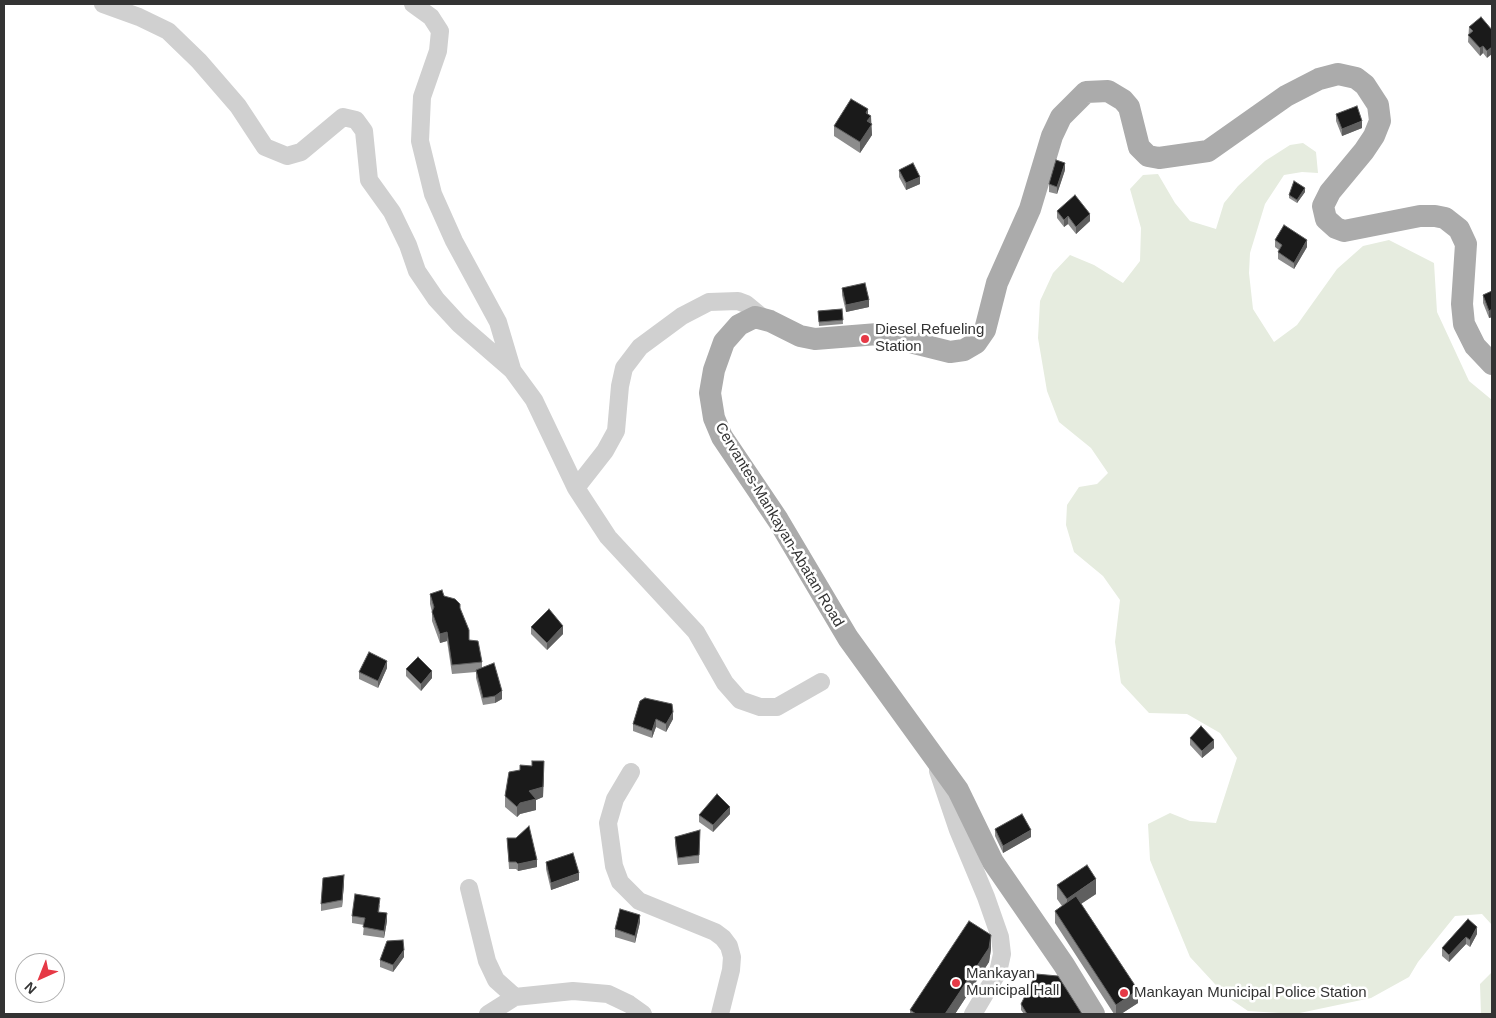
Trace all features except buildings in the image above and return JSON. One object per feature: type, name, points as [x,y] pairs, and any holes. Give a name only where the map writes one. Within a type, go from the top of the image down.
[{"type":"main road","points":[[763,318],[790,332],[815,339],[878,334],[950,352],[964,350],[976,343],[985,330],[997,283],[1030,209],[1052,136],[1061,117],[1077,99],[1090,91],[1108,91],[1114,94],[1129,107],[1136,142],[1143,152],[1154,158],[1177,157],[1208,152],[1286,96],[1319,79],[1338,74],[1356,78],[1371,92],[1378,105],[1380,121],[1374,136],[1364,151],[1330,192],[1323,206],[1326,219],[1336,228],[1344,231],[1420,216],[1435,216],[1445,218],[1459,229],[1466,244],[1462,304],[1464,324],[1475,346],[1492,364]]},
{"type":"main road","name":"Cervantes-Mankayan-Abatan Road","points":[[763,318],[755,317],[739,325],[724,342],[710,385],[714,418],[722,437],[778,520],[848,638],[958,790],[993,862],[1064,965],[1094,1014]]},
{"type":"street","points":[[103,4],[139,17],[168,31],[199,61],[238,106],[265,147],[287,156],[301,152],[343,117],[356,120],[364,131],[369,180],[392,212],[408,245],[417,271],[436,300],[459,324],[512,370],[534,400],[576,488],[608,537],[696,632],[725,683],[740,700],[760,707],[777,707],[821,682]]},
{"type":"street","points":[[413,4],[431,17],[440,31],[438,51],[422,97],[421,115],[420,141],[433,194],[454,241],[498,322],[512,370]]},
{"type":"street","points":[[576,488],[605,451],[616,431],[620,386],[624,368],[640,347],[682,316],[709,302],[738,301],[746,304],[763,318]]},
{"type":"street","points":[[930,749],[958,830],[986,897],[1000,937],[1002,954],[998,972],[973,1014]]},
{"type":"street","points":[[631,772],[615,799],[608,823],[614,866],[620,882],[639,902],[715,932],[729,946],[732,957],[731,970],[720,1014]]},
{"type":"street","points":[[470,888],[487,961],[496,980],[515,997]]},
{"type":"street","points":[[488,1014],[515,997],[572,991],[608,994],[629,1004],[643,1014]]},
{"type":"shaded area","points":[[1303,143],[1316,152],[1318,173],[1302,172],[1284,175],[1265,204],[1250,253],[1249,273],[1253,309],[1274,342],[1297,325],[1337,269],[1363,246],[1389,240],[1434,263],[1437,312],[1469,381],[1492,400],[1492,925],[1482,914],[1455,916],[1418,962],[1409,977],[1371,998],[1295,1014],[1248,1011],[1226,996],[1190,957],[1150,860],[1148,824],[1170,813],[1190,821],[1216,823],[1237,758],[1220,733],[1187,714],[1149,713],[1121,683],[1115,642],[1120,600],[1103,576],[1074,552],[1066,525],[1067,505],[1079,487],[1097,484],[1108,473],[1091,448],[1059,422],[1047,391],[1038,338],[1040,301],[1053,273],[1070,255],[1094,265],[1123,283],[1140,261],[1141,228],[1130,189],[1143,175],[1158,174],[1175,203],[1190,221],[1216,229],[1224,203],[1238,186],[1265,161],[1290,145]]},
{"type":"shaded area","points":[[1492,972],[1492,1014],[1481,1014],[1480,984]]},
{"type":"place","name":"Diesel Refueling Station","points":[[865,339]]},
{"type":"place","name":"Mankayan Municipal Hall","points":[[956,983]]},
{"type":"place","name":"Mankayan Municipal Police Station","points":[[1124,993]]}]
